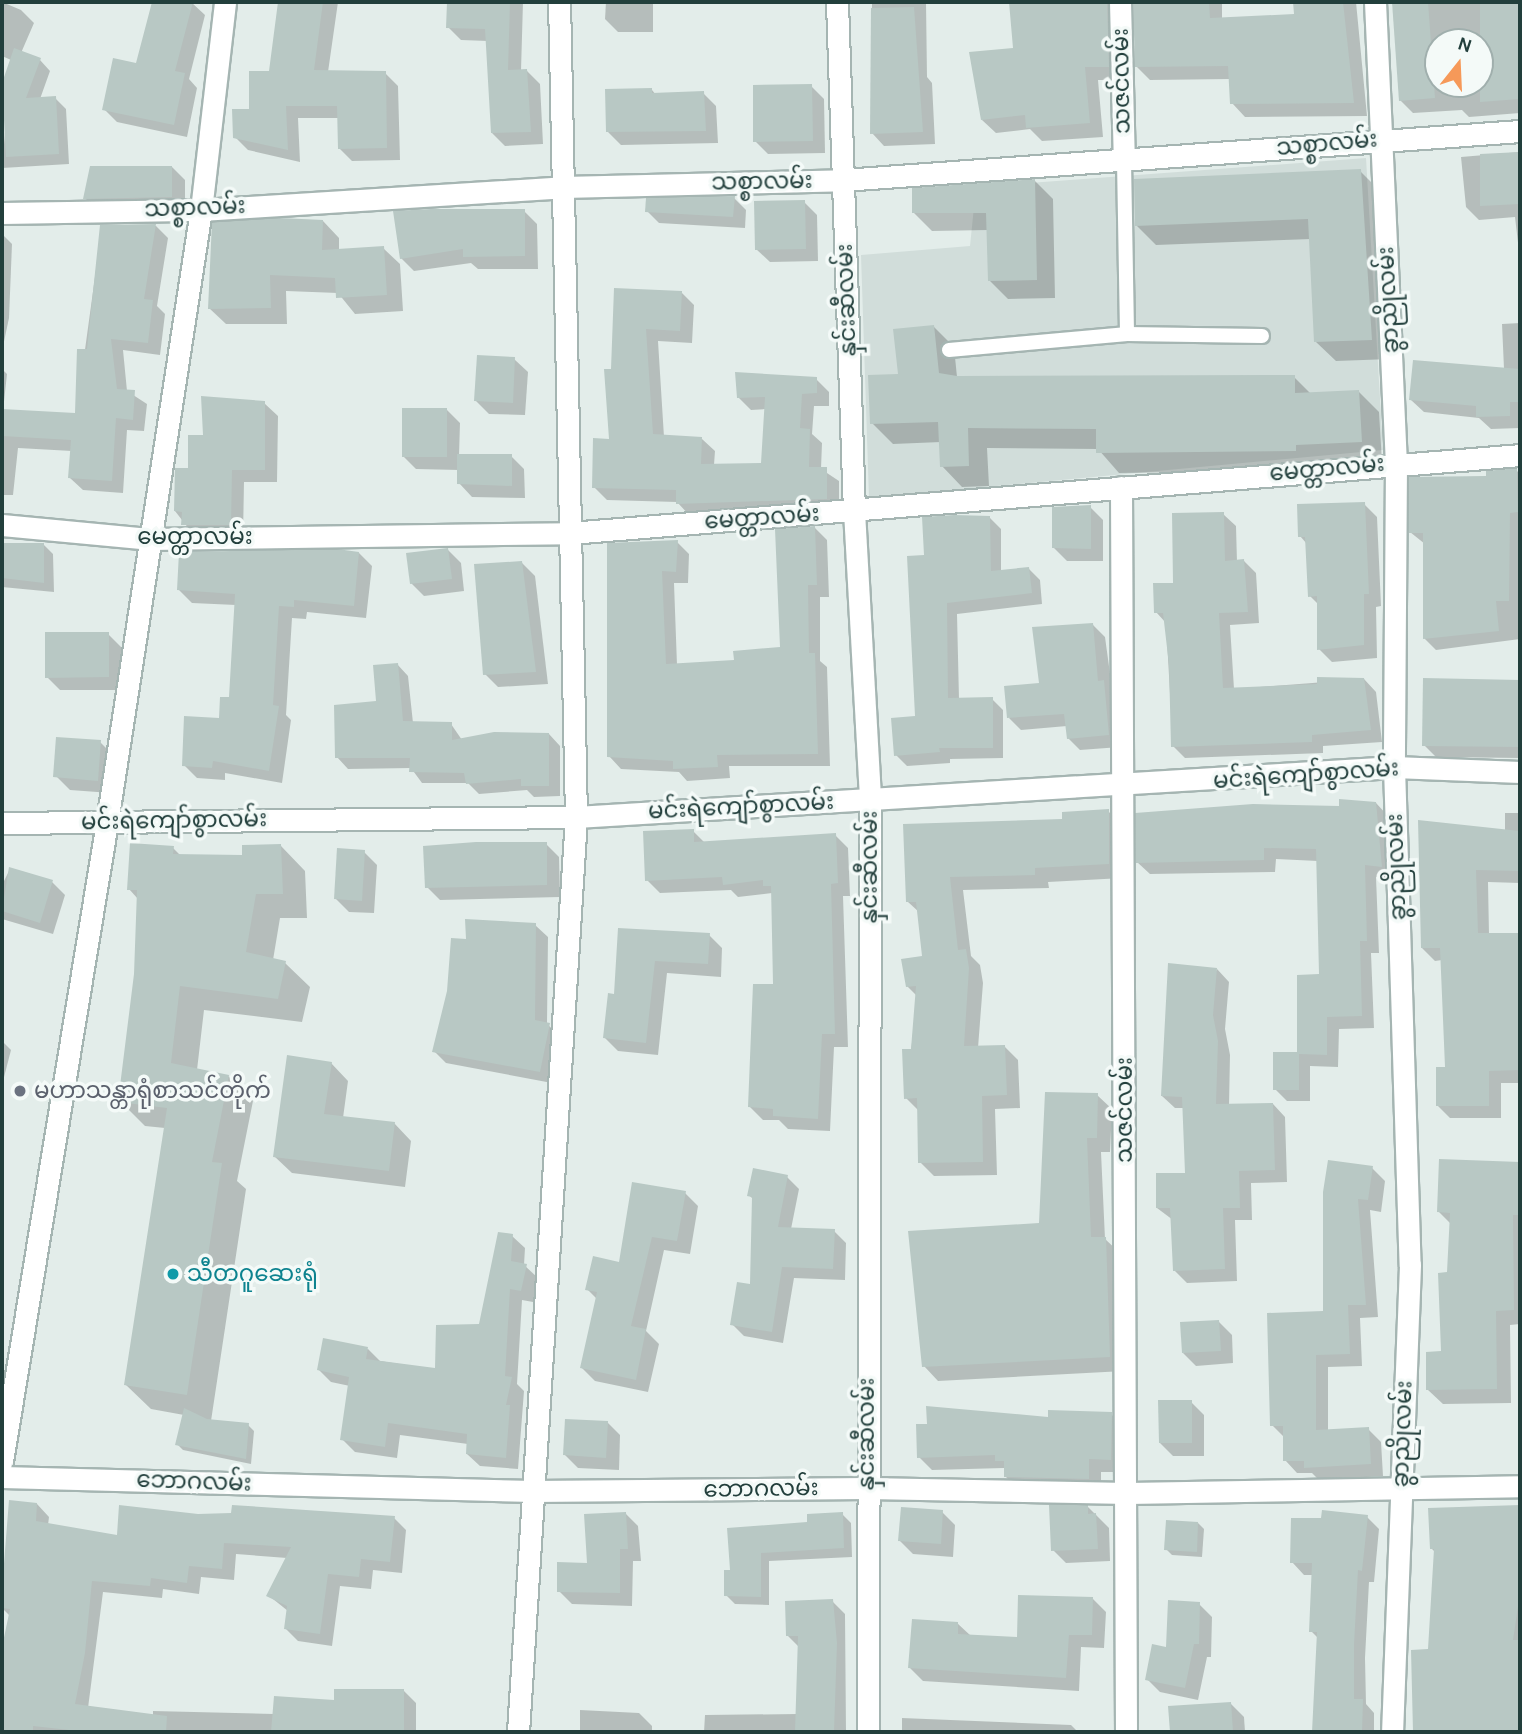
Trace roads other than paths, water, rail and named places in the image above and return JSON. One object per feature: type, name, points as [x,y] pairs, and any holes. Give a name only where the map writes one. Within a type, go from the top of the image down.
[{"type":"street","points":[[2,1461],[151,539],[201,209],[225,2]]},
{"type":"street","points":[[518,1732],[576,817],[559,2]]},
{"type":"street","name":"နှင်းဆီလမ်း","points":[[837,2],[854,511],[870,799],[868,1732]]},
{"type":"street","name":"သဇင်လမ်း","points":[[1120,2],[1124,161]]},
{"type":"street","name":"ခွာညိုလမ်း","points":[[1375,2],[1396,463],[1394,767],[1410,1265],[1392,1732]]},
{"type":"street","name":"သစ္စာလမ်း","points":[[2,213],[201,209],[563,187],[843,180],[1520,131]]},
{"type":"street","name":"မေတ္တာလမ်း","points":[[2,525],[151,539],[570,533],[1396,463],[1520,455]]},
{"type":"street","name":"သဇင်လမ်း","points":[[1121,487],[1128,1493],[1126,1732]]},
{"type":"street","name":"မင်းရဲကျော်စွာလမ်း","points":[[2,824],[576,817],[1123,787],[1394,767],[1520,772]]},
{"type":"street","name":"ဘောဂလမ်း","points":[[2,1477],[533,1492],[867,1488],[1128,1493],[1520,1486]]},
{"type":"lane","points":[[1124,161],[1127,334]]},
{"type":"lane","points":[[949,350],[1127,334],[1262,335]]},
{"type":"place","name":"မဟာသန္တာရုံစာသင်တိုက်","points":[[20,1091]]},
{"type":"place","name":"သီတဂူဆေးရုံ","points":[[173,1274]]}]
